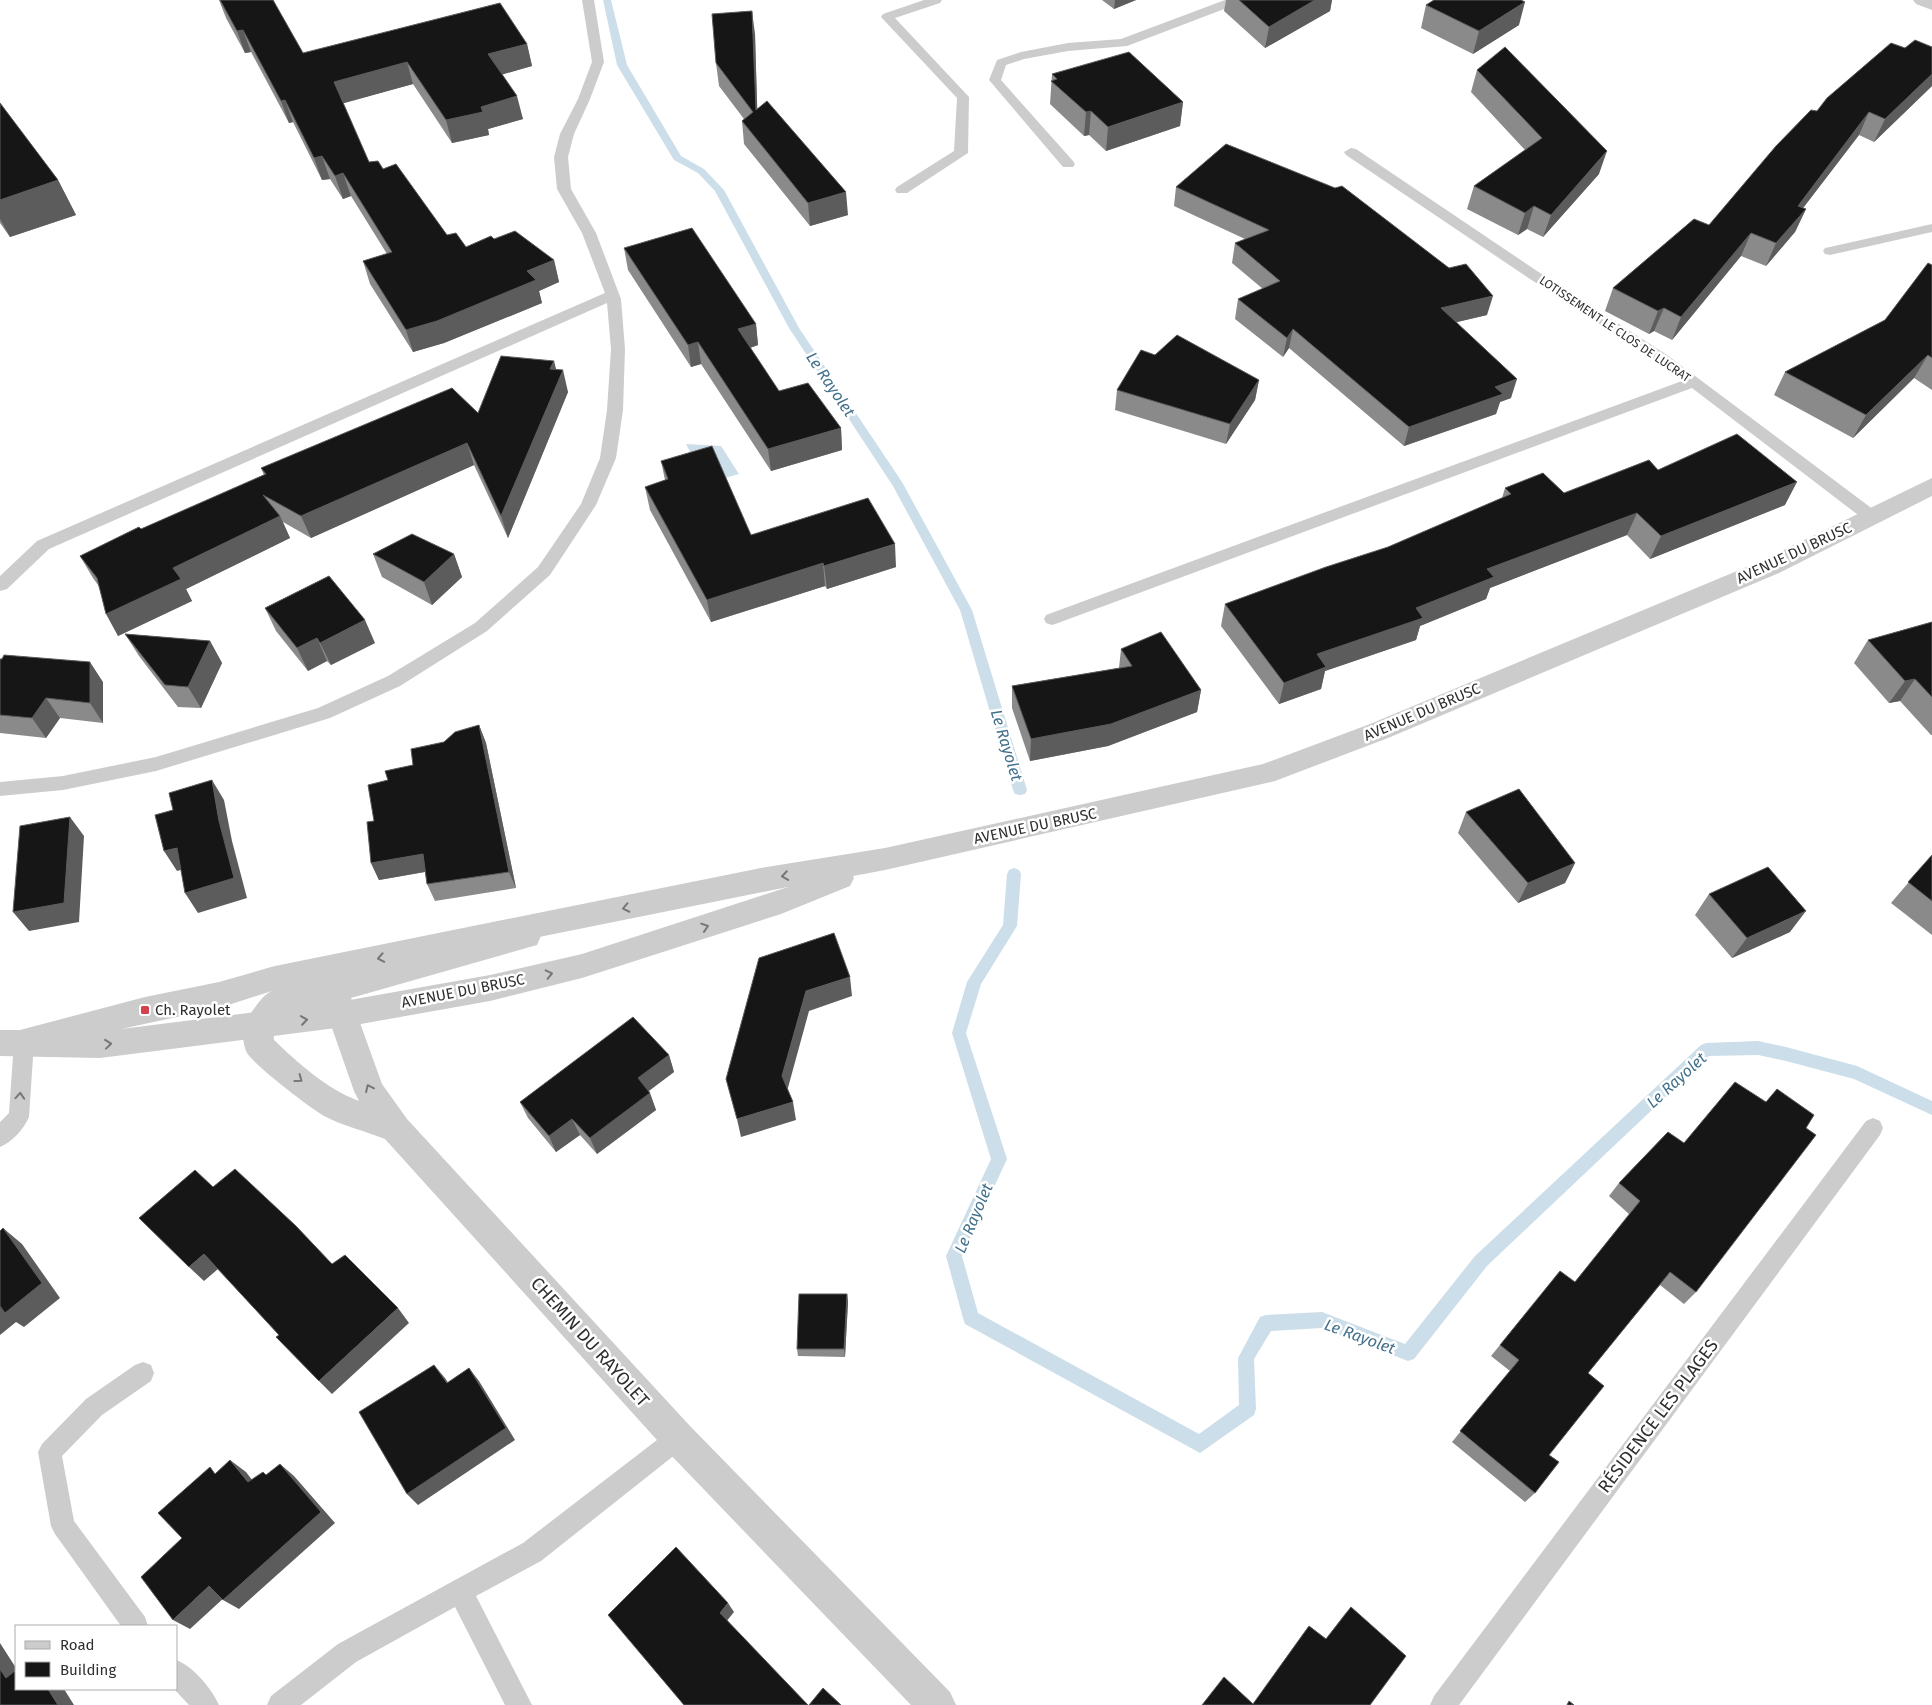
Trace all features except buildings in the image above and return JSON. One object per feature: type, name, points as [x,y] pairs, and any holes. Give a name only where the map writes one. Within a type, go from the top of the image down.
[{"type":"street","points":[[1922,0],[1932,5]]},
{"type":"street","name":"AVENUE DU BRUSC","points":[[12,1042],[144,1010],[219,995],[275,978],[761,880],[885,860],[1266,774],[1379,731],[1770,567],[1932,486]]},
{"type":"street","name":"AVENUE DU BRUSC","points":[[339,1002],[490,988],[582,966],[781,902],[885,860]]},
{"type":"street","points":[[396,1129],[335,1106],[284,1069],[259,1046],[258,1026],[277,1002],[339,1002],[467,954],[596,914]]},
{"type":"street","points":[[275,978],[312,983],[339,1002]]},
{"type":"street","name":"CHEMIN DU RAYOLET","points":[[339,1002],[369,1090],[396,1129],[678,1438],[937,1705]]},
{"type":"street","points":[[12,1042],[100,1045],[258,1026]]},
{"type":"lane","points":[[0,789],[63,783],[156,764],[324,712],[394,681],[480,627],[544,571],[588,505],[608,458],[615,410],[618,349],[613,295],[589,233],[564,189],[561,157],[567,134],[584,99],[598,62],[588,0]]},
{"type":"lane","points":[[902,190],[961,153],[963,97],[887,17],[936,0]]},
{"type":"lane","points":[[1068,164],[995,80],[1001,63],[1021,56],[1068,47],[1123,43],[1236,0]]},
{"type":"lane","name":"LOTISSEMENT LE CLOS DE LUCRAT","points":[[1351,152],[1532,274],[1662,358],[1872,517]]},
{"type":"lane","points":[[1830,251],[1932,228]]},
{"type":"lane","points":[[1,584],[43,545],[613,295]]},
{"type":"lane","points":[[1052,619],[1694,382]]},
{"type":"lane","points":[[0,1137],[19,1117],[12,1042]]},
{"type":"lane","name":"RÉSIDENCE LES PLAGES","points":[[1443,1705],[1873,1128]]},
{"type":"lane","points":[[135,1625],[63,1526],[50,1452],[94,1408],[143,1373]]},
{"type":"lane","points":[[280,1705],[347,1653],[532,1552],[678,1438]]},
{"type":"lane","points":[[460,1591],[519,1705]]},
{"type":"lane","points":[[178,1674],[206,1705]]},
{"type":"water","points":[[686,444],[721,446],[739,474],[718,480],[695,462]]},
{"type":"waterway","name":"Le Rayolet","points":[[607,0],[622,65],[677,158],[701,171],[719,190],[794,328],[898,485],[966,610],[1020,790]]},
{"type":"waterway","name":"Le Rayolet","points":[[1014,874],[1010,926],[974,982],[959,1033],[999,1159],[954,1256],[971,1318],[1200,1444],[1248,1409],[1246,1358],[1266,1323],[1322,1320],[1408,1353],[1481,1261],[1706,1050],[1758,1048],[1786,1054],[1857,1073],[1932,1108]]},
{"type":"place","name":"Ch. Rayolet","points":[[145,1010]]}]
